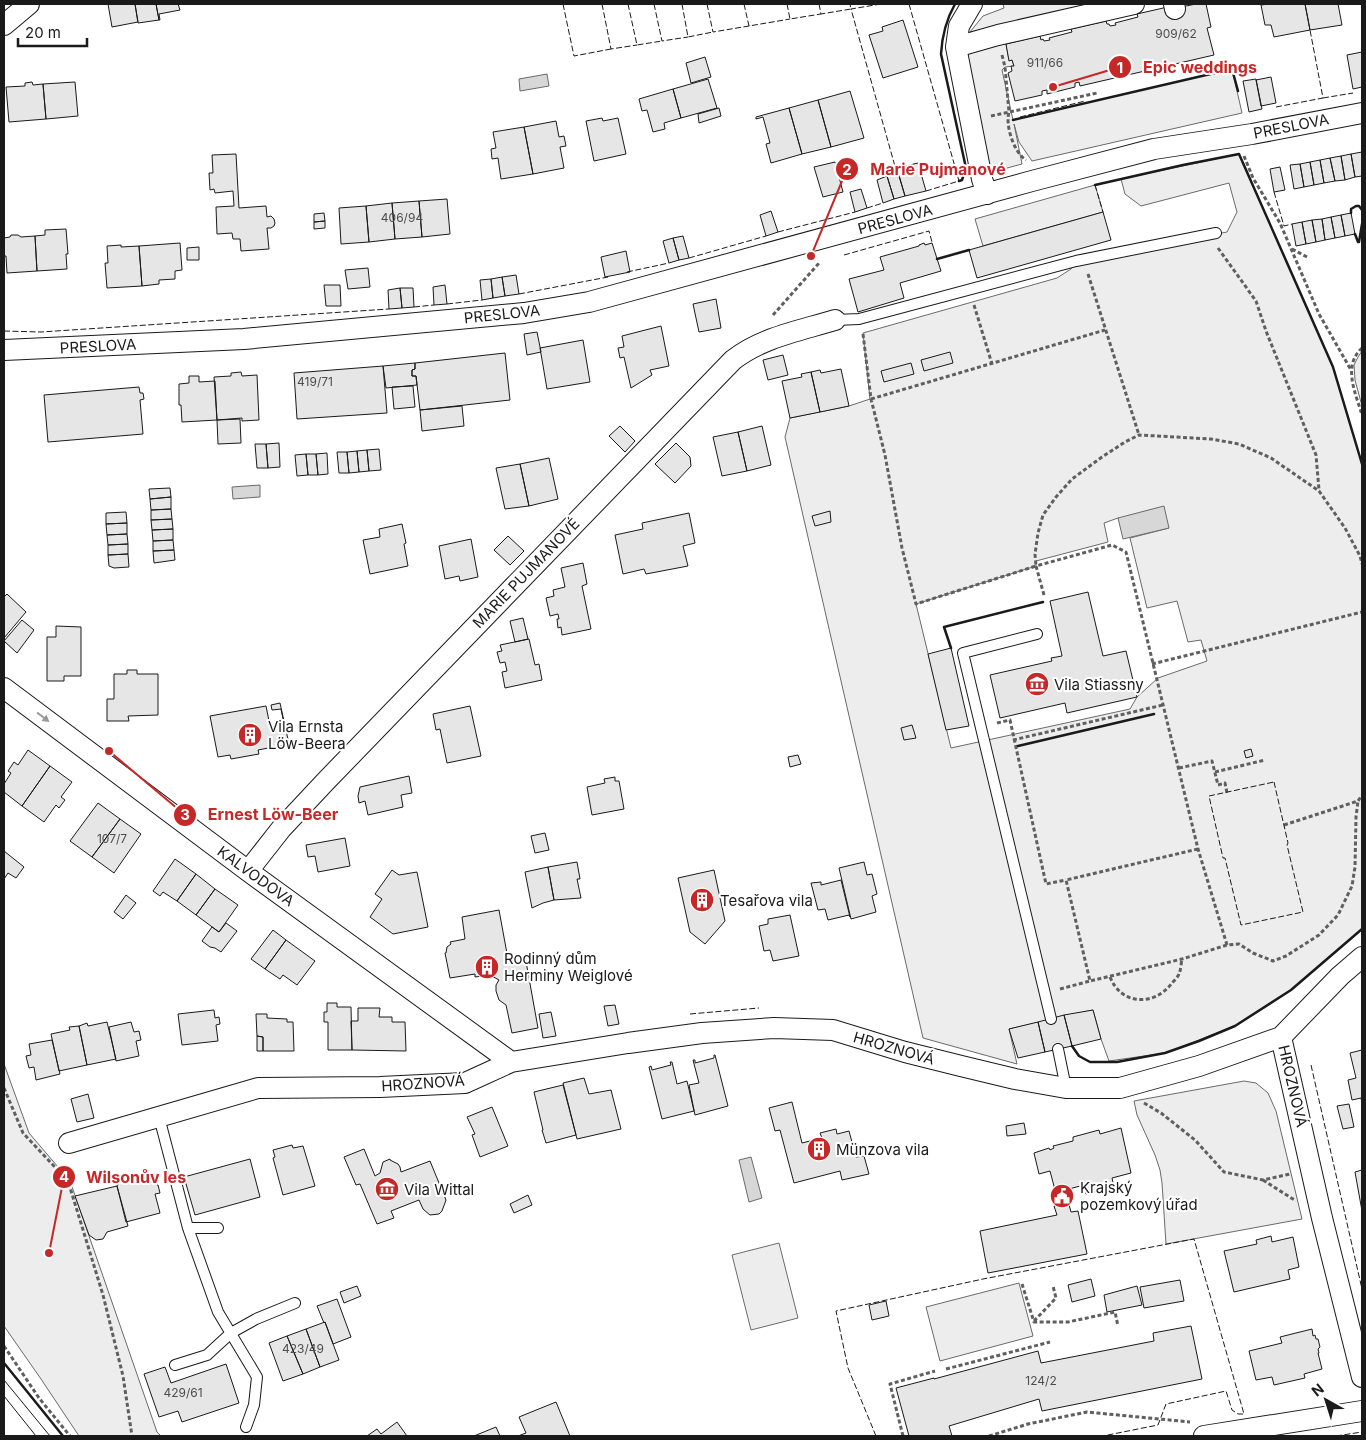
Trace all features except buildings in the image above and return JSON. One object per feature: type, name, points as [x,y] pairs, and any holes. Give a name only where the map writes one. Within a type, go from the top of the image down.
[{"type":"street","points":[[4,25],[29,4]]},
{"type":"street","points":[[972,4],[959,26],[956,47],[986,194]]},
{"type":"street","points":[[956,47],[998,35],[1042,32],[1108,18],[1134,4]]},
{"type":"street","name":"PRESLOVA","points":[[4,350],[244,339],[524,313],[589,302],[1154,149],[1252,134],[1362,113]]},
{"type":"street","name":"MARIE PUJMANOVÉ","points":[[248,871],[281,829],[325,782],[733,360],[768,340],[835,320]]},
{"type":"street","name":"KALVODOVA","points":[[4,688],[248,871],[511,1062]]},
{"type":"street","points":[[1281,1038],[1340,976],[1362,957]]},
{"type":"street","name":"HROZNOVÁ","points":[[69,1144],[258,1088],[380,1087],[464,1083],[511,1062],[702,1033],[774,1028],[833,1030],[904,1052],[1015,1079],[1066,1088],[1120,1088],[1199,1066],[1281,1038],[1322,1218],[1362,1377]]},
{"type":"street","points":[[1199,1430],[1362,1411]]},
{"type":"lane","points":[[835,320],[859,319],[1083,259],[1216,233]]},
{"type":"lane","points":[[1037,634],[963,653],[1051,1019]]},
{"type":"lane","points":[[1058,1049],[1066,1088]]},
{"type":"lane","points":[[159,1117],[188,1228],[218,1312],[257,1377],[254,1405],[246,1427]]},
{"type":"lane","points":[[188,1228],[218,1228]]},
{"type":"lane","points":[[174,1365],[207,1355],[231,1333],[256,1319],[295,1303]]},
{"type":"path","points":[[998,35],[1005,67],[1009,112],[1007,118],[1018,153]]},
{"type":"path","points":[[991,116],[1097,93]]},
{"type":"path","points":[[1241,150],[1253,178],[1280,223],[1319,314],[1351,370]]},
{"type":"path","points":[[1216,233],[1218,248],[1256,301],[1266,331],[1316,455],[1319,491]]},
{"type":"path","points":[[1291,249],[1307,257]]},
{"type":"path","points":[[774,313],[826,256]]},
{"type":"path","points":[[1083,259],[1139,435]]},
{"type":"path","points":[[968,289],[992,364]]},
{"type":"path","points":[[859,319],[864,336],[870,400],[885,455],[902,548],[916,604],[1036,566],[1112,545],[1126,552],[1198,849],[1227,945]]},
{"type":"path","points":[[870,400],[1105,330]]},
{"type":"path","points":[[1362,348],[1353,361],[1351,370],[1362,415]]},
{"type":"path","points":[[1044,595],[1036,566],[1035,554],[1043,515],[1072,479],[1102,457],[1139,435],[1211,439],[1239,444],[1271,458],[1319,491],[1345,528],[1360,556],[1362,564]]},
{"type":"path","points":[[1152,664],[1362,612]]},
{"type":"path","points":[[1013,740],[1163,706]]},
{"type":"path","points":[[981,726],[1010,720],[1046,884],[1198,849]]},
{"type":"path","points":[[1215,772],[1264,760]]},
{"type":"path","points":[[1178,768],[1212,761],[1218,785],[1225,783],[1227,793]]},
{"type":"path","points":[[1058,990],[1227,945],[1239,944],[1253,953],[1273,961],[1286,956],[1319,935],[1338,915],[1352,886],[1355,866],[1356,817],[1358,801],[1362,794]]},
{"type":"path","points":[[1284,825],[1358,801]]},
{"type":"path","points":[[1066,880],[1090,981]]},
{"type":"path","points":[[1110,977],[1114,986],[1123,994],[1146,1000],[1159,996],[1170,987],[1179,974],[1182,958]]},
{"type":"path","points":[[4,1088],[23,1133],[68,1181],[103,1295],[123,1376],[132,1436]]},
{"type":"path","points":[[1120,1088],[1161,1113],[1195,1140],[1224,1172],[1263,1180],[1298,1203]]},
{"type":"path","points":[[1263,1180],[1297,1173]]},
{"type":"path","points":[[1022,1284],[1034,1322]]},
{"type":"path","points":[[1034,1322],[1056,1298],[1053,1286]]},
{"type":"path","points":[[1034,1322],[1068,1322],[1115,1312],[1118,1326]]},
{"type":"path","points":[[946,1369],[1050,1342]]},
{"type":"path","points":[[4,1346],[39,1398],[70,1436]]},
{"type":"path","points":[[903,1436],[890,1384],[935,1371]]},
{"type":"path","points":[[989,1436],[1028,1424],[1087,1412],[1199,1430]]},
{"type":"shaded area","points":[[1003,4],[1100,4],[970,32],[983,16],[1004,8]]},
{"type":"shaded area","points":[[1003,28],[1009,60],[1012,60],[1014,66],[1005,67],[1002,70],[1013,120],[1232,69],[1242,113],[1032,161],[1019,142],[1014,124],[1022,164],[996,171],[989,165],[987,157],[966,61],[966,43]]},
{"type":"shaded area","points":[[547,74],[549,86],[520,91],[519,79]]},
{"type":"shaded area","points":[[1239,154],[1333,367],[1362,464],[1362,929],[1291,990],[1235,1026],[1165,1053],[1109,1061],[1093,1010],[1009,1029],[1017,1064],[923,1038],[785,437],[790,418],[849,406],[870,399],[863,333],[1057,278],[1071,269],[1076,261],[1227,232],[1237,212],[1229,183],[1141,206],[1125,194],[1121,179]],"holes":[[[1118,518],[1169,528],[1130,538],[1147,608],[1177,601],[1188,642],[1201,640],[1207,661],[1158,678],[1137,697],[1130,709],[951,748],[916,604],[1036,566],[1036,561],[1108,542],[1104,523]]]},
{"type":"shaded area","points":[[1095,185],[1103,212],[983,246],[975,219]]},
{"type":"shaded area","points":[[1362,351],[1362,406],[1355,380],[1354,365]]},
{"type":"shaded area","points":[[260,485],[260,497],[233,499],[232,487]]},
{"type":"shaded area","points":[[1164,506],[1169,528],[1123,539],[1118,518]]},
{"type":"shaded area","points":[[4,1064],[29,1133],[70,1181],[157,1432],[161,1436],[79,1436],[4,1326]]},
{"type":"shaded area","points":[[1244,1081],[1256,1083],[1268,1093],[1276,1111],[1302,1219],[1166,1244],[1160,1170],[1137,1115],[1134,1101]]},
{"type":"shaded area","points":[[751,1157],[762,1198],[749,1202],[739,1160]]},
{"type":"shaded area","points":[[779,1243],[798,1318],[751,1330],[732,1255]]},
{"type":"shaded area","points":[[1019,1283],[1033,1336],[940,1361],[926,1307]]},
{"type":"tram line","points":[[4,1380],[50,1436]]},
{"type":"tram line","points":[[4,1396],[36,1436]]},
{"type":"fence","points":[[563,4],[574,56],[611,49]]},
{"type":"fence","points":[[602,4],[611,49],[637,45]]},
{"type":"fence","points":[[628,4],[637,45],[662,41]]},
{"type":"fence","points":[[654,4],[662,41],[688,37]]},
{"type":"fence","points":[[682,4],[688,37],[713,32]]},
{"type":"fence","points":[[707,4],[713,32],[749,26]]},
{"type":"fence","points":[[744,4],[749,26],[790,19]]},
{"type":"fence","points":[[787,4],[790,19],[821,14]]},
{"type":"fence","points":[[819,4],[821,14],[851,9],[850,4]]},
{"type":"fence","points":[[881,4],[851,9],[896,170]]},
{"type":"fence","points":[[909,4],[959,181],[926,191]]},
{"type":"fence","points":[[1276,107],[1323,98],[1310,30]]},
{"type":"fence","points":[[1323,98],[1353,93]]},
{"type":"fence","points":[[1020,117],[1085,101]]},
{"type":"fence","points":[[1095,185],[1103,212]]},
{"type":"fence","points":[[1274,192],[1284,226],[1292,224]]},
{"type":"fence","points":[[867,208],[883,203]]},
{"type":"fence","points":[[778,232],[855,212]]},
{"type":"fence","points":[[844,255],[929,231],[932,242]]},
{"type":"fence","points":[[689,258],[766,236]]},
{"type":"fence","points":[[627,272],[669,263]]},
{"type":"fence","points":[[519,294],[608,277]]},
{"type":"fence","points":[[447,304],[482,300]]},
{"type":"fence","points":[[414,307],[434,305]]},
{"type":"fence","points":[[4,331],[41,332],[389,309]]},
{"type":"fence","points":[[1274,782],[1303,912],[1241,925],[1209,796],[1274,782]]},
{"type":"fence","points":[[690,1014],[759,1008]]},
{"type":"fence","points":[[1311,1065],[1362,1289]]},
{"type":"fence","points":[[876,1436],[848,1368],[836,1311],[983,1279],[1194,1239],[1244,1414],[1238,1414],[1232,1410],[1226,1391],[1166,1404],[1158,1425],[1103,1436]]},
{"type":"fence","points":[[1336,1436],[1362,1432]]},
{"type":"wall","points":[[955,4],[945,28],[941,54],[966,168],[962,180],[959,181]]},
{"type":"wall","points":[[1013,120],[1232,69],[1238,91]]},
{"type":"wall","points":[[1095,185],[1239,154],[1333,367],[1362,464]]},
{"type":"wall","points":[[1351,213],[1351,209],[1356,206],[1359,206],[1362,210]]},
{"type":"wall","points":[[1355,234],[1359,242],[1362,224]]},
{"type":"wall","points":[[937,259],[969,250]]},
{"type":"wall","points":[[951,648],[944,627],[1043,602]]},
{"type":"wall","points":[[1018,746],[1154,714]]},
{"type":"wall","points":[[1072,1046],[1079,1056],[1090,1062],[1117,1062],[1165,1053],[1199,1041],[1235,1026],[1291,990],[1362,929]]},
{"type":"wall","points":[[4,1363],[63,1436]]},
{"type":"place","name":"Epic weddings","points":[[1053,87]]},
{"type":"place","name":"Marie Pujmanové","points":[[811,256]]},
{"type":"place","name":"Vila Stiassny","points":[[1037,684]]},
{"type":"place","name":"Vila Ernsta Löw-Beera","points":[[250,735]]},
{"type":"place","name":"Ernest Löw-Beer","points":[[109,751]]},
{"type":"place","name":"Tesařova vila","points":[[702,900]]},
{"type":"place","name":"Rodinný dům Herminy Weiglové","points":[[487,967]]},
{"type":"place","name":"Münzova vila","points":[[819,1149]]},
{"type":"place","name":"Vila Wittal","points":[[387,1189]]},
{"type":"place","name":"Krajský pozemkový úřad","points":[[1062,1196]]},
{"type":"place","name":"Wilsonův les","points":[[49,1253]]}]
